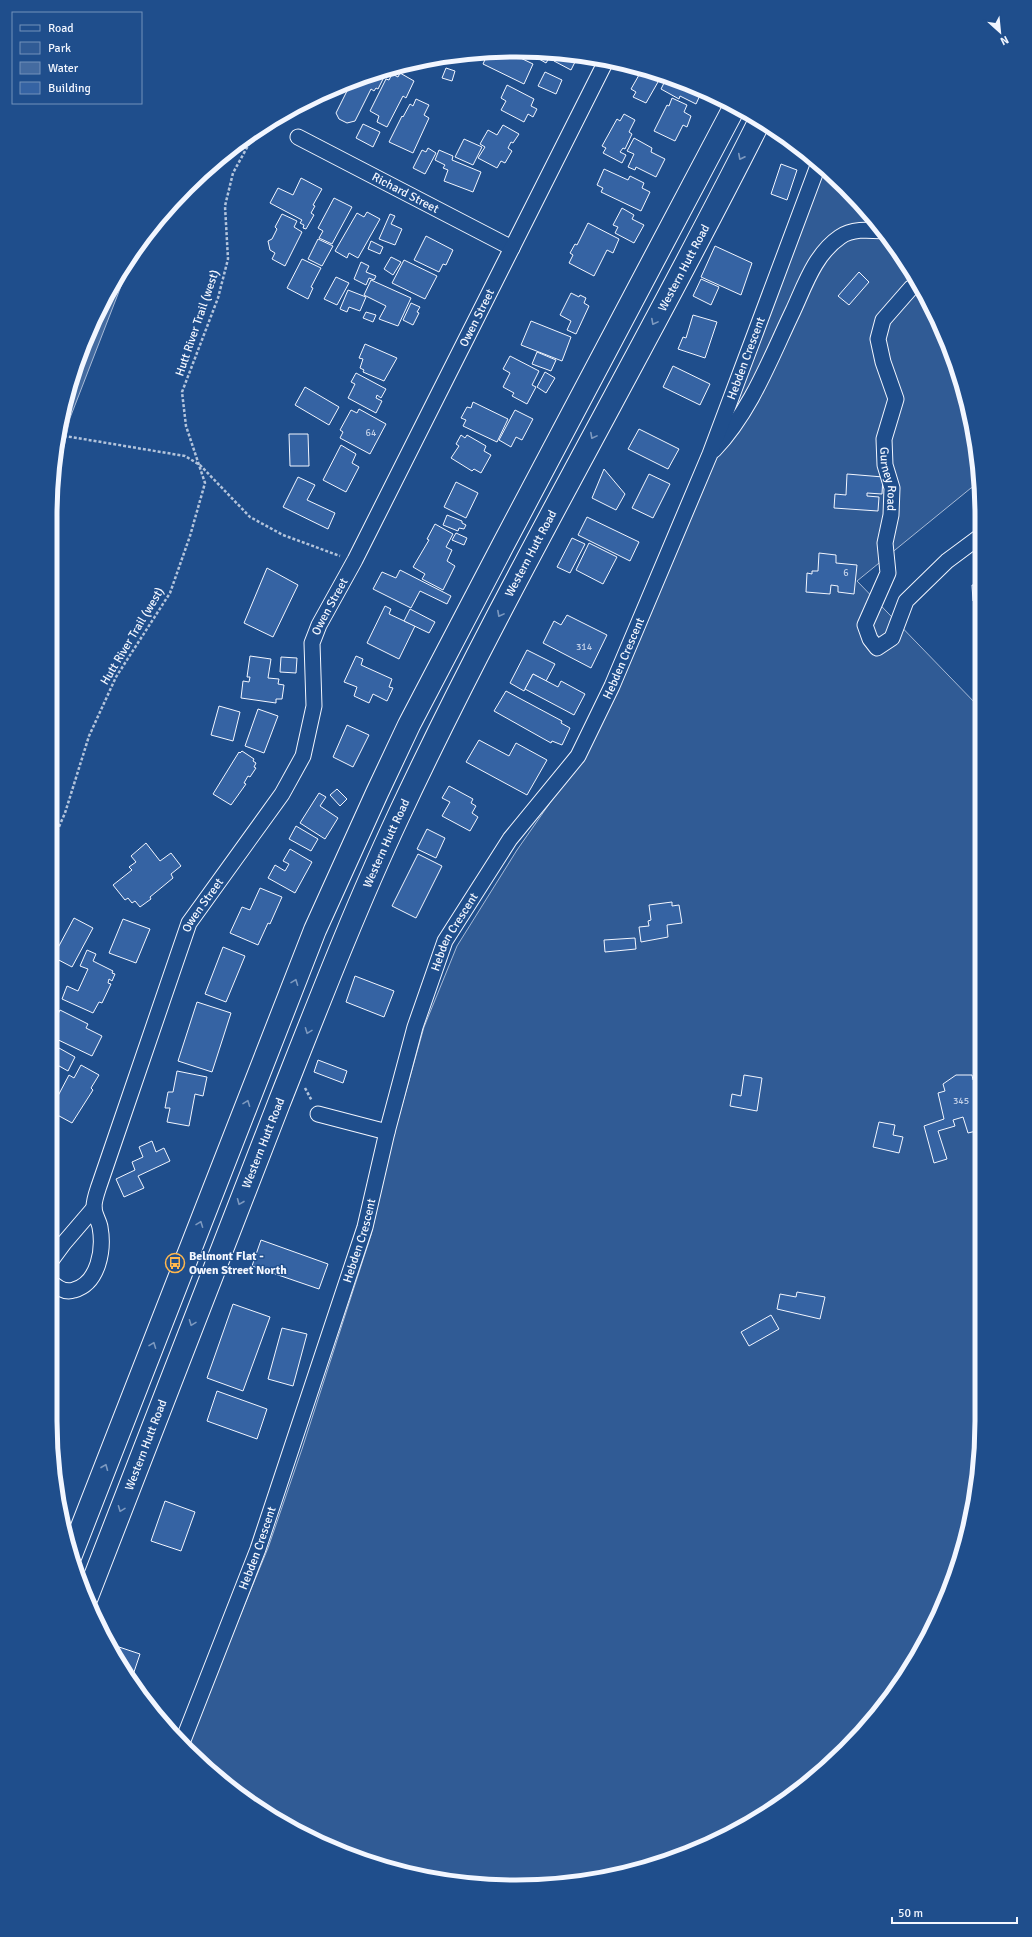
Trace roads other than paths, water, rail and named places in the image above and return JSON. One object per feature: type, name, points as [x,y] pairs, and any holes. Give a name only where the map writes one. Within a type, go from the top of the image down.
[{"type":"highway","points":[[74,1544],[315,930],[370,806],[413,718],[732,111]]},
{"type":"highway","name":"Western Hutt Road","points":[[89,1591],[200,1303],[320,1000],[396,821],[462,687],[611,401],[724,191],[757,125]]},
{"type":"street","name":"Owen Street","points":[[94,1208],[98,1186],[190,923],[282,794],[303,756],[314,706],[312,643],[319,625],[355,560],[604,66]]},
{"type":"street","name":"Richard Street","points":[[298,137],[512,248]]},
{"type":"street","name":"Hebden Crescent","points":[[184,1738],[258,1549],[365,1228],[387,1132],[415,1027],[445,941],[510,839],[578,756],[612,686],[710,454],[817,169]]},
{"type":"street","points":[[710,454],[730,434],[751,400],[816,261],[840,236],[861,230],[874,230]]},
{"type":"street","name":"Gurney Road","points":[[914,286],[883,320],[878,339],[883,362],[896,399],[884,439],[885,465],[892,488],[892,515],[885,543],[888,573],[865,625],[870,639],[877,648],[892,638],[906,600],[947,561],[975,540]]},
{"type":"street","points":[[318,1114],[387,1132]]},
{"type":"street","points":[[57,1252],[94,1208]]},
{"type":"street","points":[[57,1287],[70,1291],[79,1288],[94,1272],[100,1258],[102,1243],[100,1226],[94,1208]]},
{"type":"water","points":[[126,274],[70,418],[60,466],[66,426],[81,368],[104,313]]},
{"type":"place","name":"Belmont Flat - Owen Street North","points":[[175,1263]]}]
